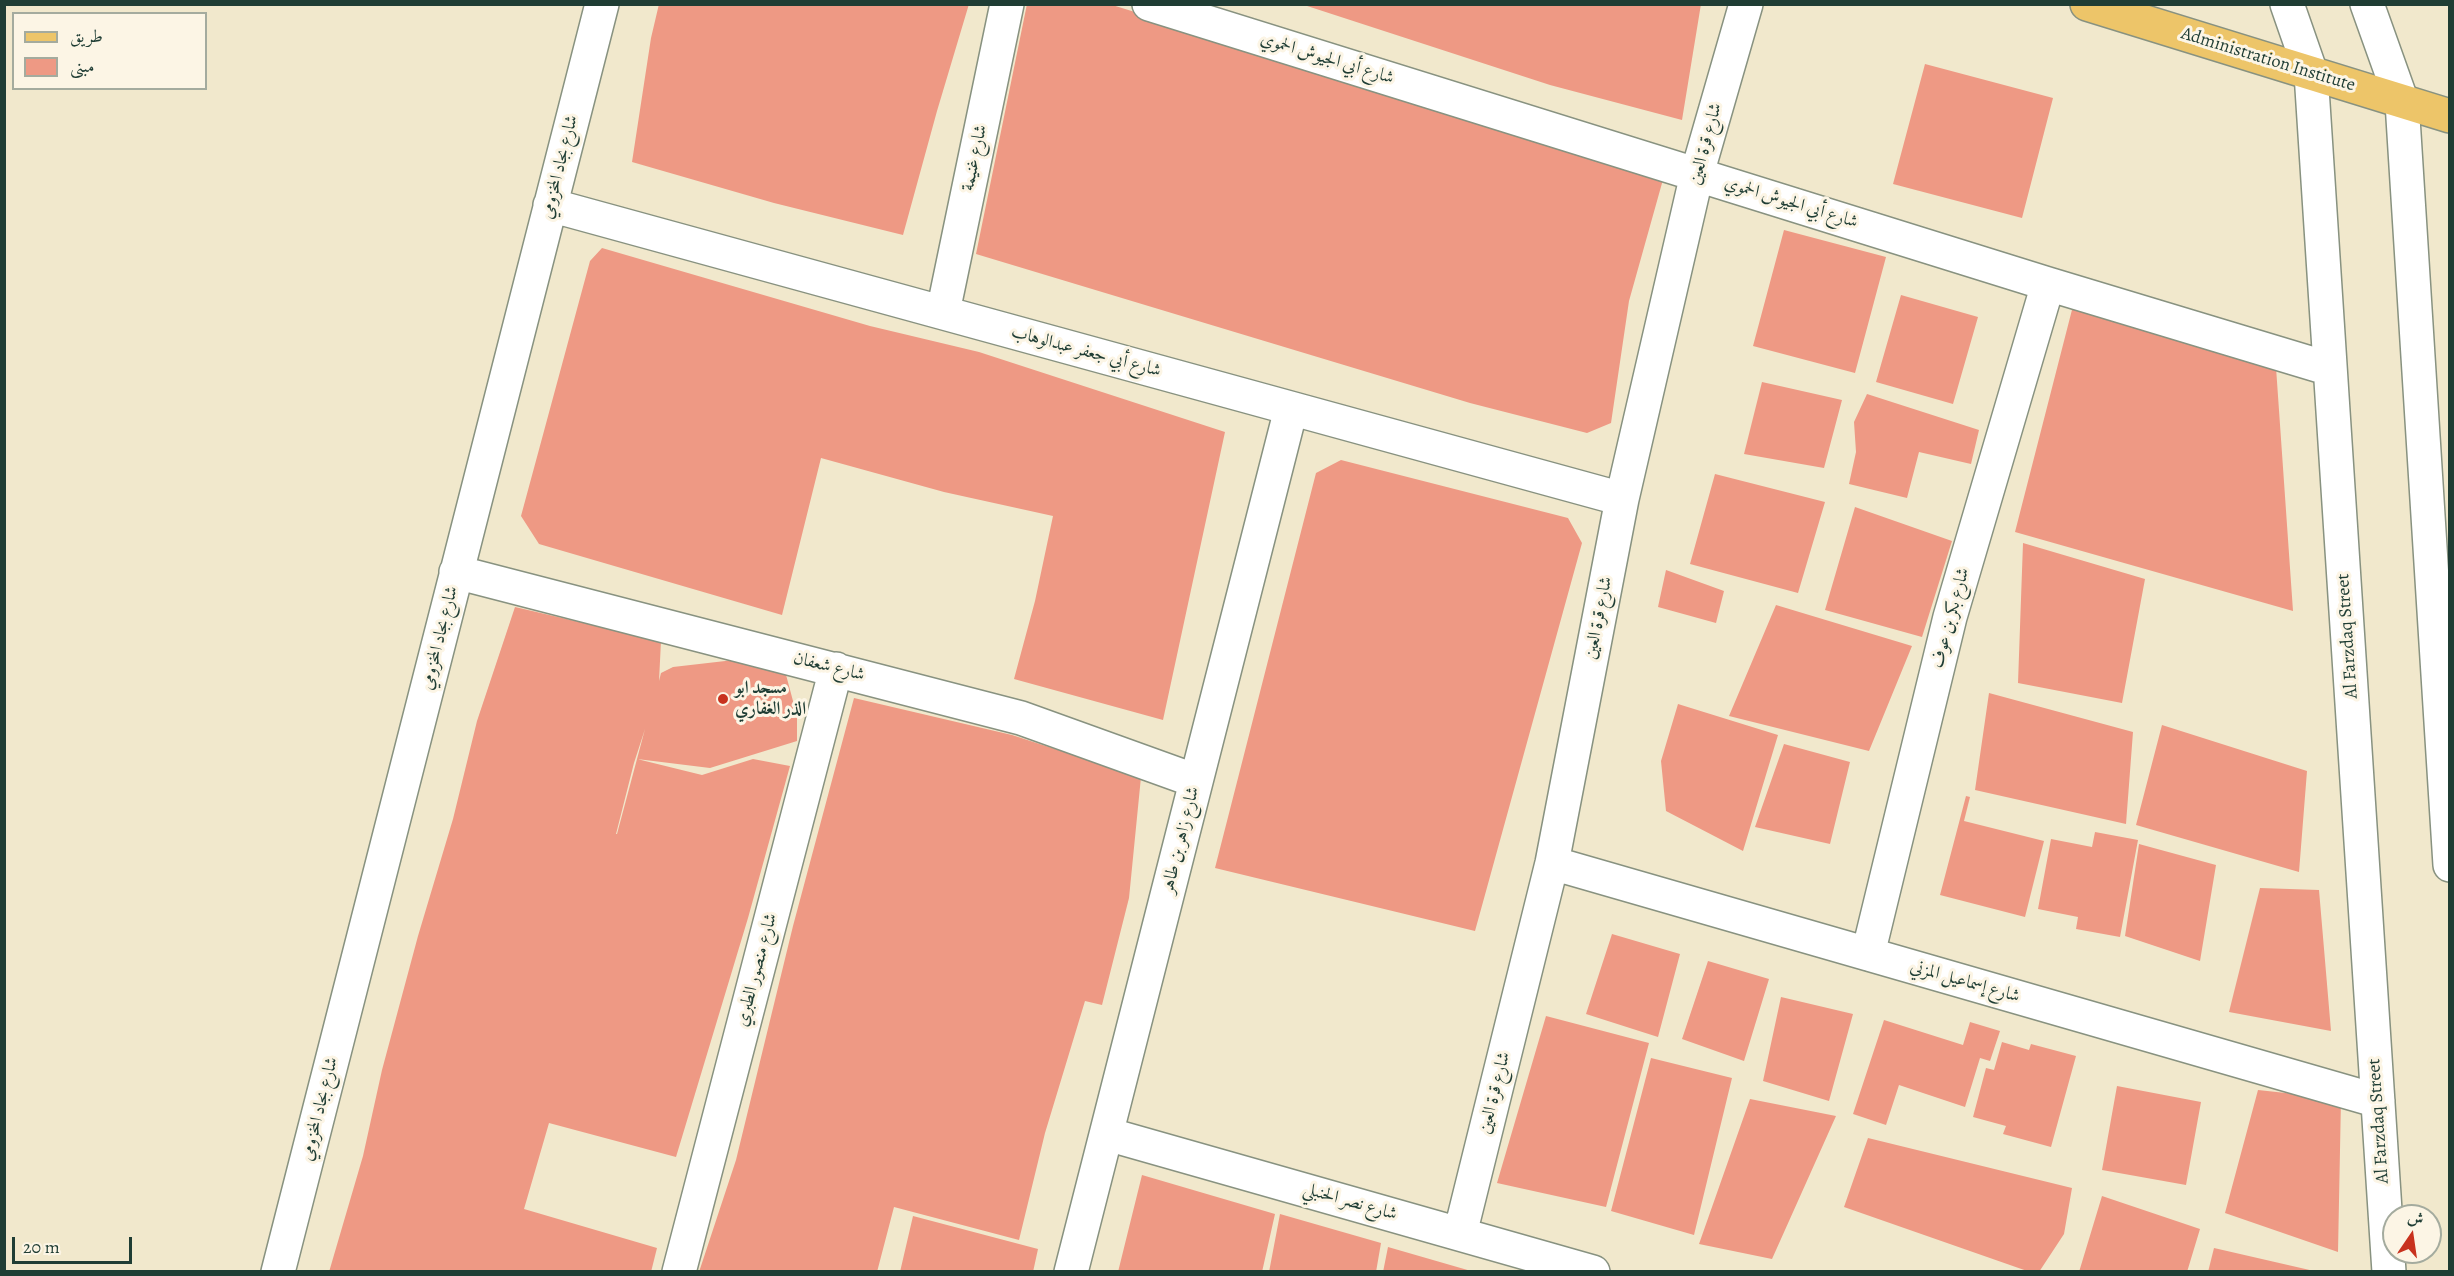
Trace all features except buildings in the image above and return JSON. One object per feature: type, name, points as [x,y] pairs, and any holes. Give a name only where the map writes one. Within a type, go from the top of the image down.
[{"type":"main road","name":"Administration Institute","points":[[2087,4],[2450,116]]},
{"type":"street","name":"شارع بجاد المخزومي","points":[[278,1272],[602,4]]},
{"type":"street","name":"شارع غنيمة","points":[[943,312],[1007,4]]},
{"type":"street","name":"شارع أبي الجيوش الحموي","points":[[1149,4],[2048,285],[2330,369]]},
{"type":"street","name":"شارع قرة العين","points":[[1460,1234],[1552,863],[1622,500],[1697,174],[1746,4]]},
{"type":"street","name":"Al Farzdaq Street","points":[[2287,4],[2311,74],[2389,1272]]},
{"type":"street","points":[[2367,4],[2402,102],[2450,865]]},
{"type":"street","name":"شارع أبي جعفر عبدالوهاب","points":[[550,205],[1622,500]]},
{"type":"street","name":"شارع بكر بن عوف","points":[[1868,954],[1950,617],[2048,285]]},
{"type":"street","name":"شارع زاهر بن طاهر","points":[[1071,1272],[1291,409]]},
{"type":"street","name":"شارع شعفان","points":[[456,572],[1021,718],[1196,781]]},
{"type":"street","name":"شارع منصور الطبري","points":[[679,1272],[836,669]]},
{"type":"street","name":"شارع إسماعيل المزني","points":[[1552,863],[2378,1101]]},
{"type":"street","name":"شارع نصر الحنبلي","points":[[1107,1134],[1593,1272]]},
{"type":"place","name":"مسجد ابو الذر الغفاري","points":[[723,699]]}]
